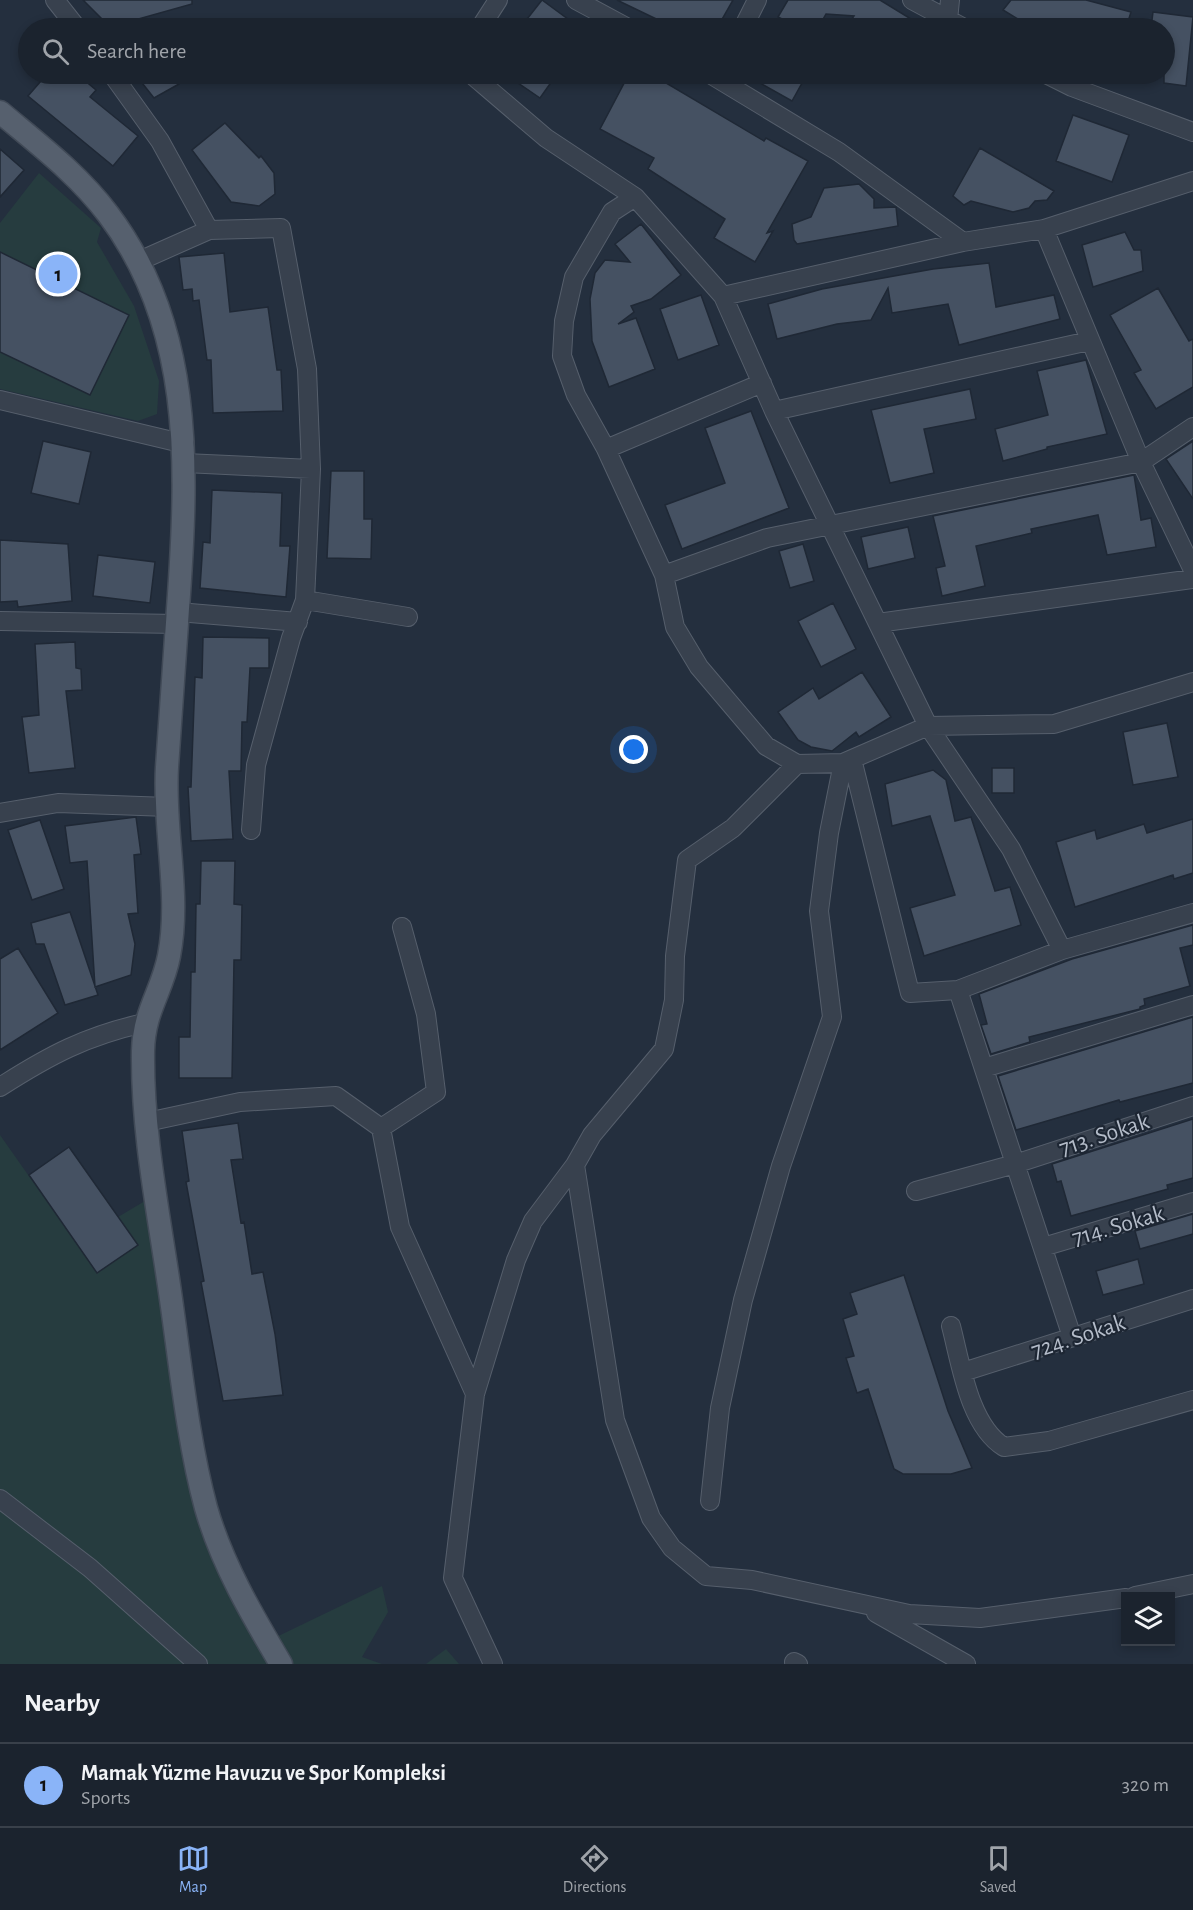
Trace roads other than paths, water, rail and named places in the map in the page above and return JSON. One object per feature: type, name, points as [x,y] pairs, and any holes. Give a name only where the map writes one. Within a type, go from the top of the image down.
[{"type":"main road","points":[[0,112],[67,168],[108,214],[137,262],[161,317],[176,373],[185,454],[178,618],[167,775],[173,910],[169,958],[144,1023],[143,1056],[147,1122],[154,1187],[196,1464],[207,1510],[226,1562],[252,1616],[281,1664]]},
{"type":"street","points":[[55,0],[69,18]]},
{"type":"street","points":[[486,18],[498,0]]},
{"type":"street","points":[[576,0],[609,18]]},
{"type":"street","points":[[748,18],[758,0]]},
{"type":"street","points":[[912,0],[945,18]]},
{"type":"street","points":[[950,0],[954,18]]},
{"type":"street","points":[[118,84],[160,141],[209,230]]},
{"type":"street","points":[[483,84],[546,138],[635,197],[723,296],[774,411],[928,726],[1011,849],[1062,950]]},
{"type":"street","points":[[729,84],[839,152],[963,242]]},
{"type":"street","points":[[1066,84],[1193,132]]},
{"type":"street","points":[[723,296],[963,242],[1044,229],[1193,181]]},
{"type":"street","points":[[635,197],[612,212],[574,277],[564,321],[562,357],[576,395],[606,449],[664,575],[675,627],[699,667],[766,746],[797,764],[847,761],[928,726],[1053,724],[1193,682]]},
{"type":"street","points":[[137,262],[209,230],[281,228],[307,369],[311,470],[304,600],[291,638],[256,765],[251,830]]},
{"type":"street","points":[[1044,229],[1140,462],[1193,570]]},
{"type":"street","points":[[774,411],[1089,340]]},
{"type":"street","points":[[606,449],[762,383]]},
{"type":"street","points":[[0,400],[185,454],[311,470]]},
{"type":"street","points":[[664,575],[767,538],[1140,462],[1193,427]]},
{"type":"street","points":[[878,624],[1193,579]]},
{"type":"street","points":[[304,600],[408,617]]},
{"type":"street","points":[[0,621],[178,618],[298,622]]},
{"type":"street","points":[[847,761],[910,993],[958,990],[1062,950],[1193,913]]},
{"type":"street","points":[[710,1501],[720,1408],[743,1300],[781,1166],[832,1017],[819,911],[829,833],[847,761]]},
{"type":"street","points":[[492,1661],[453,1578],[475,1394],[516,1260],[533,1221],[575,1165],[592,1135],[664,1049],[674,1000],[675,956],[687,860],[733,828],[797,764]]},
{"type":"street","points":[[0,813],[58,803],[168,807]]},
{"type":"street","points":[[381,1128],[436,1092],[426,1014],[402,927]]},
{"type":"street","points":[[958,990],[1072,1337]]},
{"type":"street","points":[[984,1068],[1193,1005]]},
{"type":"street","points":[[0,1087],[43,1059],[101,1032],[144,1023]]},
{"type":"street","points":[[147,1122],[240,1102],[336,1096],[381,1128],[400,1227],[475,1394]]},
{"type":"street","name":"713. Sokak","points":[[916,1191],[1015,1164],[1193,1106]]},
{"type":"street","points":[[575,1165],[615,1420],[651,1518],[672,1548],[706,1576],[752,1580],[909,1614],[980,1618],[1121,1599]]},
{"type":"street","name":"714. Sokak","points":[[1043,1247],[1193,1202]]},
{"type":"street","name":"724. Sokak","points":[[963,1372],[1193,1299]]},
{"type":"street","points":[[951,1326],[969,1398],[992,1440],[1004,1447],[1048,1441],[1193,1400]]},
{"type":"street","points":[[0,1499],[99,1575],[198,1664]]},
{"type":"street","points":[[1154,1592],[1193,1584]]},
{"type":"street","points":[[861,1604],[966,1664]]},
{"type":"place","name":"Mamak Yüzme Havuzu ve Spor Kompleksi","points":[[58,274]]}]
